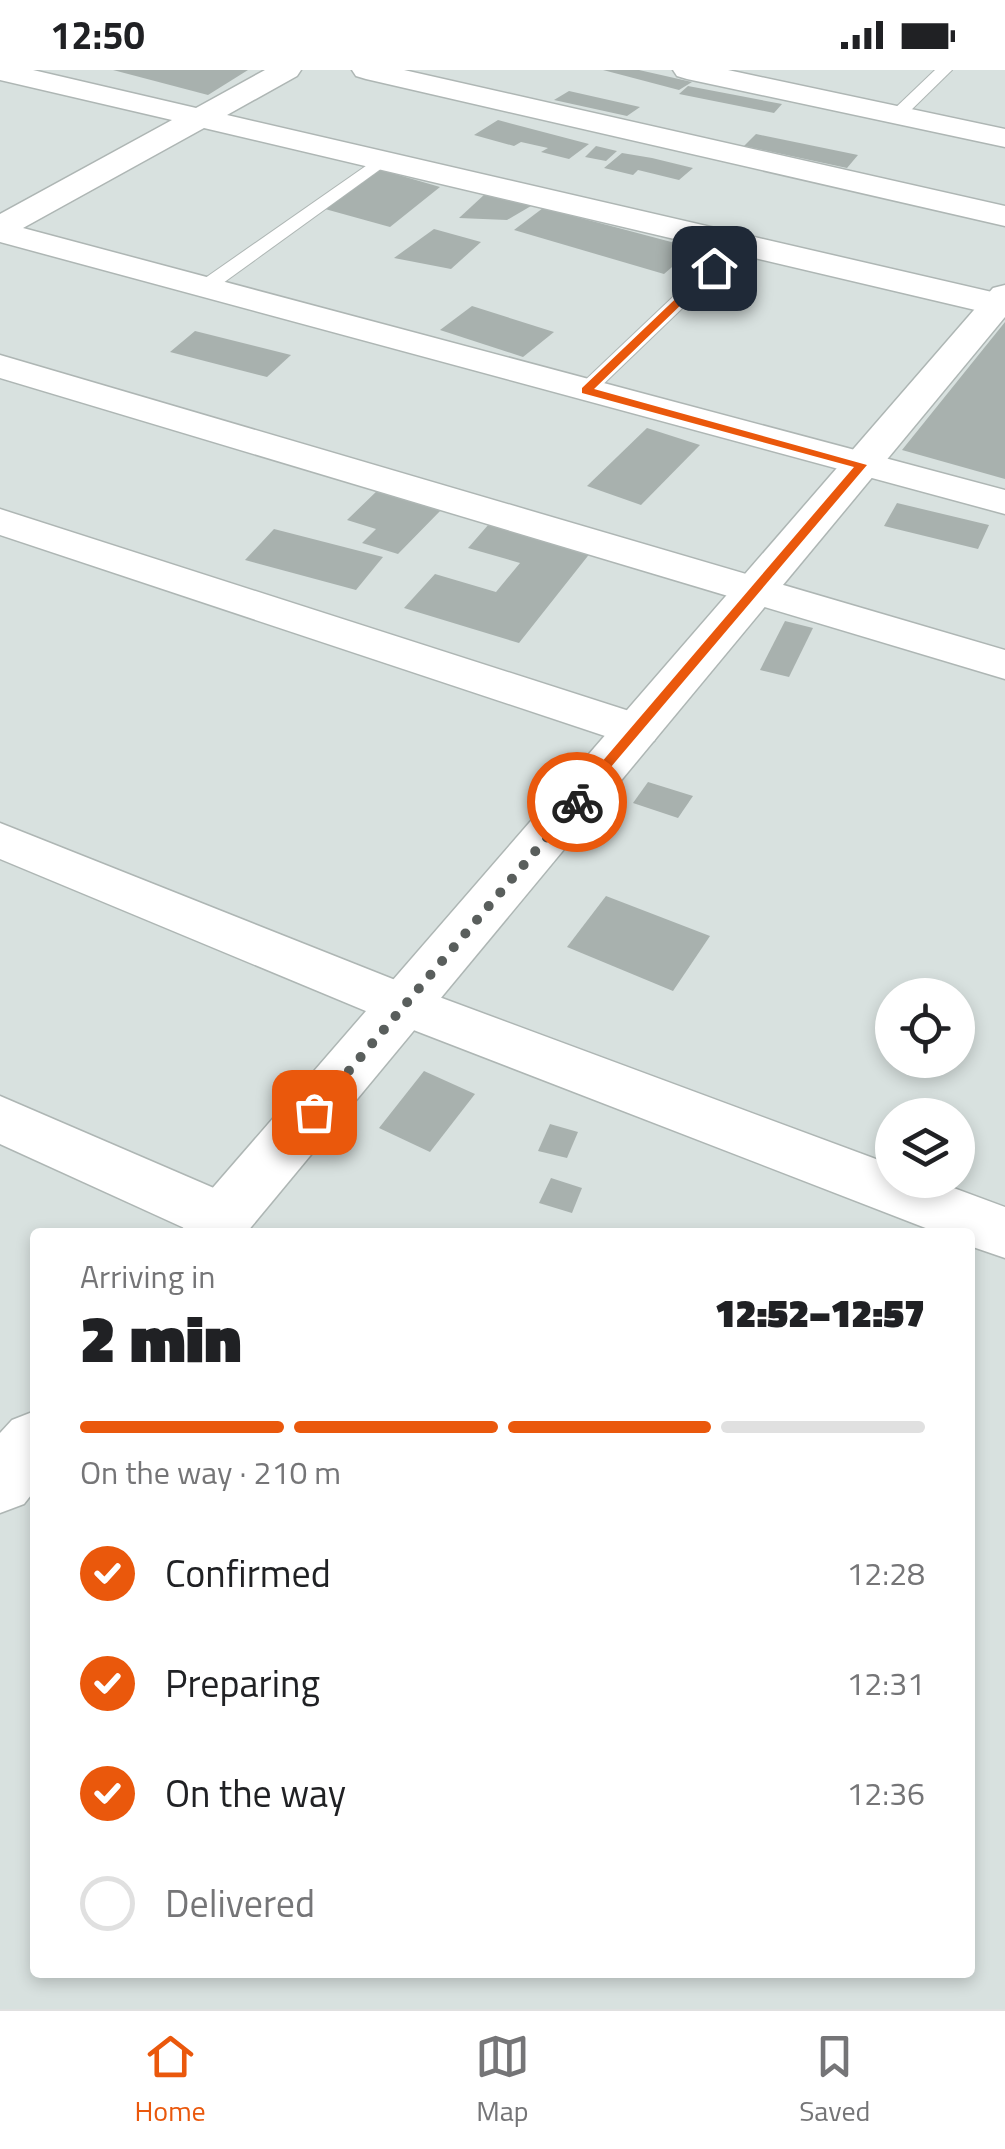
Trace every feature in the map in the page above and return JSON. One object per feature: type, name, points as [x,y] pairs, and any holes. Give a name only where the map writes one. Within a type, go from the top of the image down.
[{"type":"street","points":[[0,230],[288,70]]},
{"type":"street","points":[[366,70],[1005,216]]},
{"type":"street","points":[[686,70],[1005,138]]},
{"type":"street","points":[[0,71],[1003,302],[217,1226],[0,1120]]},
{"type":"street","points":[[0,230],[1005,502]]},
{"type":"street","points":[[0,366],[1005,666]]},
{"type":"street","points":[[0,521],[638,730]]},
{"type":"street","points":[[0,840],[404,1005],[1005,1233]]},
{"type":"street","points":[[0,1482],[30,1447]]},
{"type":"lane","points":[[897,115],[944,70]]},
{"type":"lane","points":[[205,287],[383,159]]},
{"type":"lane","points":[[586,390],[740,243]]},
{"type":"building","points":[[113,70],[248,70],[208,95]]},
{"type":"building","points":[[603,70],[639,70],[692,82],[679,90]]},
{"type":"building","points":[[688,86],[782,104],[774,113],[679,94]]},
{"type":"building","points":[[569,91],[640,107],[627,116],[554,100]]},
{"type":"building","points":[[498,120],[589,144],[569,159],[541,152],[548,148],[521,142],[514,146],[474,135]]},
{"type":"building","points":[[756,134],[858,155],[847,168],[744,146]]},
{"type":"building","points":[[596,146],[617,151],[606,161],[585,157]]},
{"type":"building","points":[[622,153],[693,168],[679,180],[638,170],[633,175],[604,168]]},
{"type":"building","points":[[378,169],[440,187],[390,227],[325,209]]},
{"type":"building","points":[[485,194],[531,206],[507,220],[459,218]]},
{"type":"building","points":[[543,208],[694,248],[664,274],[514,230]]},
{"type":"building","points":[[434,229],[481,242],[451,269],[394,258]]},
{"type":"building","points":[[472,306],[554,332],[523,357],[440,330]]},
{"type":"building","points":[[1005,322],[1005,479],[902,450]]},
{"type":"building","points":[[195,331],[291,355],[267,377],[170,352]]},
{"type":"building","points":[[647,428],[700,445],[641,505],[587,486]]},
{"type":"building","points":[[379,489],[443,508],[398,554],[362,543],[376,529],[347,520]]},
{"type":"building","points":[[897,503],[989,525],[978,549],[884,526]]},
{"type":"building","points":[[489,524],[591,552],[519,643],[404,608],[435,574],[496,592],[520,563],[468,548]]},
{"type":"building","points":[[274,529],[383,557],[356,590],[245,560]]},
{"type":"building","points":[[785,621],[813,628],[789,677],[760,670]]},
{"type":"building","points":[[648,782],[693,796],[678,818],[633,803]]},
{"type":"building","points":[[606,896],[710,936],[673,991],[567,947]]},
{"type":"building","points":[[424,1071],[475,1094],[430,1152],[379,1128]]},
{"type":"building","points":[[550,1124],[578,1132],[567,1158],[538,1151]]},
{"type":"building","points":[[551,1178],[582,1188],[572,1213],[539,1203]]},
{"type":"way so far","points":[[314,1112],[577,802]]},
{"type":"route","points":[[577,802],[861,465],[586,390],[714,268]]}]
